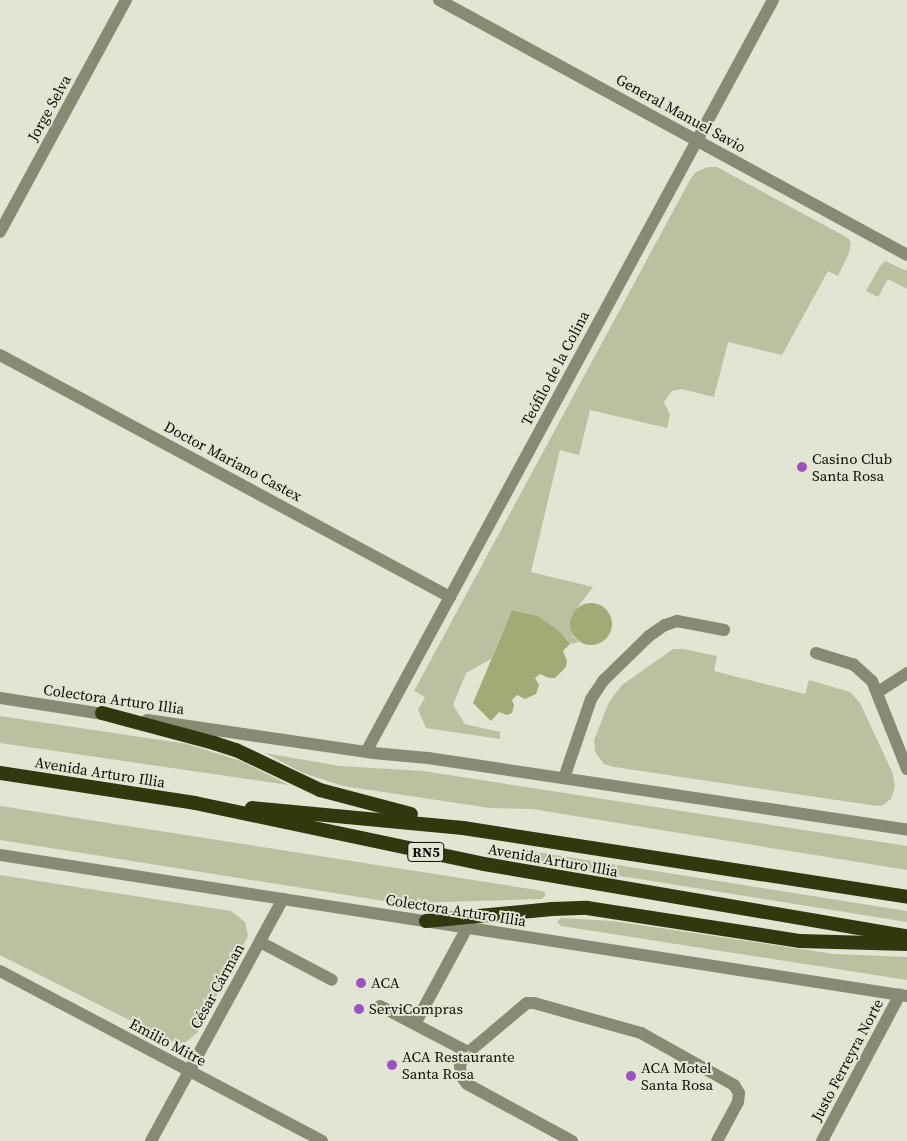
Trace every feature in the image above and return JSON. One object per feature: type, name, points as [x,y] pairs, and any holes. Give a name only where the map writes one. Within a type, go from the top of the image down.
[{"type":"highway","points":[[102,714],[236,750],[309,786],[330,793],[463,828]]},
{"type":"highway","name":"Avenida Arturo Illia","points":[[0,773],[195,803],[493,866],[907,936]]},
{"type":"highway","name":"Avenida Arturo Illia","points":[[195,803],[375,818],[463,828],[907,897]]},
{"type":"highway","points":[[426,922],[552,909],[587,908],[807,941],[907,944]]},
{"type":"street","name":"Jorge Selva","points":[[0,232],[126,0]]},
{"type":"street","name":"General Manuel Savio","points":[[439,0],[907,255]]},
{"type":"street","name":"Teófilo de la Colina","points":[[366,752],[773,0]]},
{"type":"street","name":"Doctor Mariano Castex","points":[[0,355],[450,596]]},
{"type":"street","points":[[564,778],[591,698],[604,680],[649,636],[664,625],[677,621],[724,630]]},
{"type":"street","points":[[816,653],[848,662],[859,668],[872,681],[878,692],[907,769]]},
{"type":"street","points":[[878,692],[907,673]]},
{"type":"street","name":"Colectora Arturo Illia","points":[[0,698],[366,752],[428,758],[907,830]]},
{"type":"street","name":"Colectora Arturo Illia","points":[[0,855],[903,995]]},
{"type":"street","name":"César Cárman","points":[[152,1141],[283,899]]},
{"type":"street","points":[[415,1024],[467,928]]},
{"type":"street","points":[[260,942],[332,980]]},
{"type":"street","name":"Emilio Mitre","points":[[0,971],[322,1141]]},
{"type":"street","name":"Justo Ferreyra Norte","points":[[822,1141],[903,995]]},
{"type":"street","points":[[572,1141],[467,1084],[461,1076],[460,1065],[468,1052],[527,1003],[534,1003],[633,1030],[656,1040],[738,1088],[738,1102],[717,1141]]},
{"type":"street","points":[[380,1006],[468,1052]]},
{"type":"shaded area","points":[[708,167],[717,167],[848,238],[851,242],[849,253],[838,276],[828,271],[782,355],[728,342],[714,397],[681,389],[672,391],[664,402],[670,415],[667,428],[590,410],[579,455],[560,450],[531,572],[593,587],[571,616],[573,637],[579,642],[570,644],[558,631],[538,616],[512,610],[491,659],[466,673],[453,705],[465,724],[500,732],[500,739],[426,728],[418,710],[425,697],[414,691],[691,178],[696,172]]},
{"type":"shaded area","points":[[885,261],[907,271],[907,289],[888,279],[878,297],[866,291],[880,266]]},
{"type":"shaded area","points":[[595,603],[603,606],[609,612],[612,624],[609,636],[603,642],[587,645],[579,642],[573,636],[570,620],[573,612],[579,606]]},
{"type":"shaded area","points":[[512,610],[538,616],[559,631],[570,644],[563,651],[567,661],[566,667],[555,678],[549,678],[540,674],[535,678],[539,685],[536,694],[525,699],[517,695],[512,700],[514,705],[512,713],[507,715],[499,712],[491,721],[473,703]]},
{"type":"shaded area","points":[[673,649],[683,649],[717,656],[714,671],[805,694],[809,680],[850,692],[860,703],[893,774],[895,787],[891,799],[883,805],[877,806],[604,764],[595,752],[594,740],[609,702],[622,685]]},
{"type":"shaded area","points":[[0,716],[187,744],[241,761],[289,785],[0,743]]},
{"type":"shaded area","points":[[265,753],[340,766],[423,771],[907,846],[907,870],[532,809],[490,808],[343,786],[303,773]]},
{"type":"shaded area","points":[[0,806],[543,891],[546,894],[542,899],[407,903],[384,901],[0,840]]},
{"type":"shaded area","points":[[524,850],[907,911],[907,922],[526,861],[521,856]]},
{"type":"shaded area","points":[[0,875],[231,911],[245,922],[248,936],[197,1033],[186,1042],[175,1043],[0,955]]},
{"type":"shaded area","points":[[561,918],[613,921],[834,954],[907,957],[907,980],[561,926],[557,922]]},
{"type":"place","name":"Casino Club Santa Rosa","points":[[802,467]]},
{"type":"place","name":"ACA","points":[[361,983]]},
{"type":"place","name":"ServiCompras","points":[[359,1009]]},
{"type":"place","name":"ACA Restaurante Santa Rosa","points":[[392,1065]]},
{"type":"place","name":"ACA Motel Santa Rosa","points":[[631,1076]]}]
